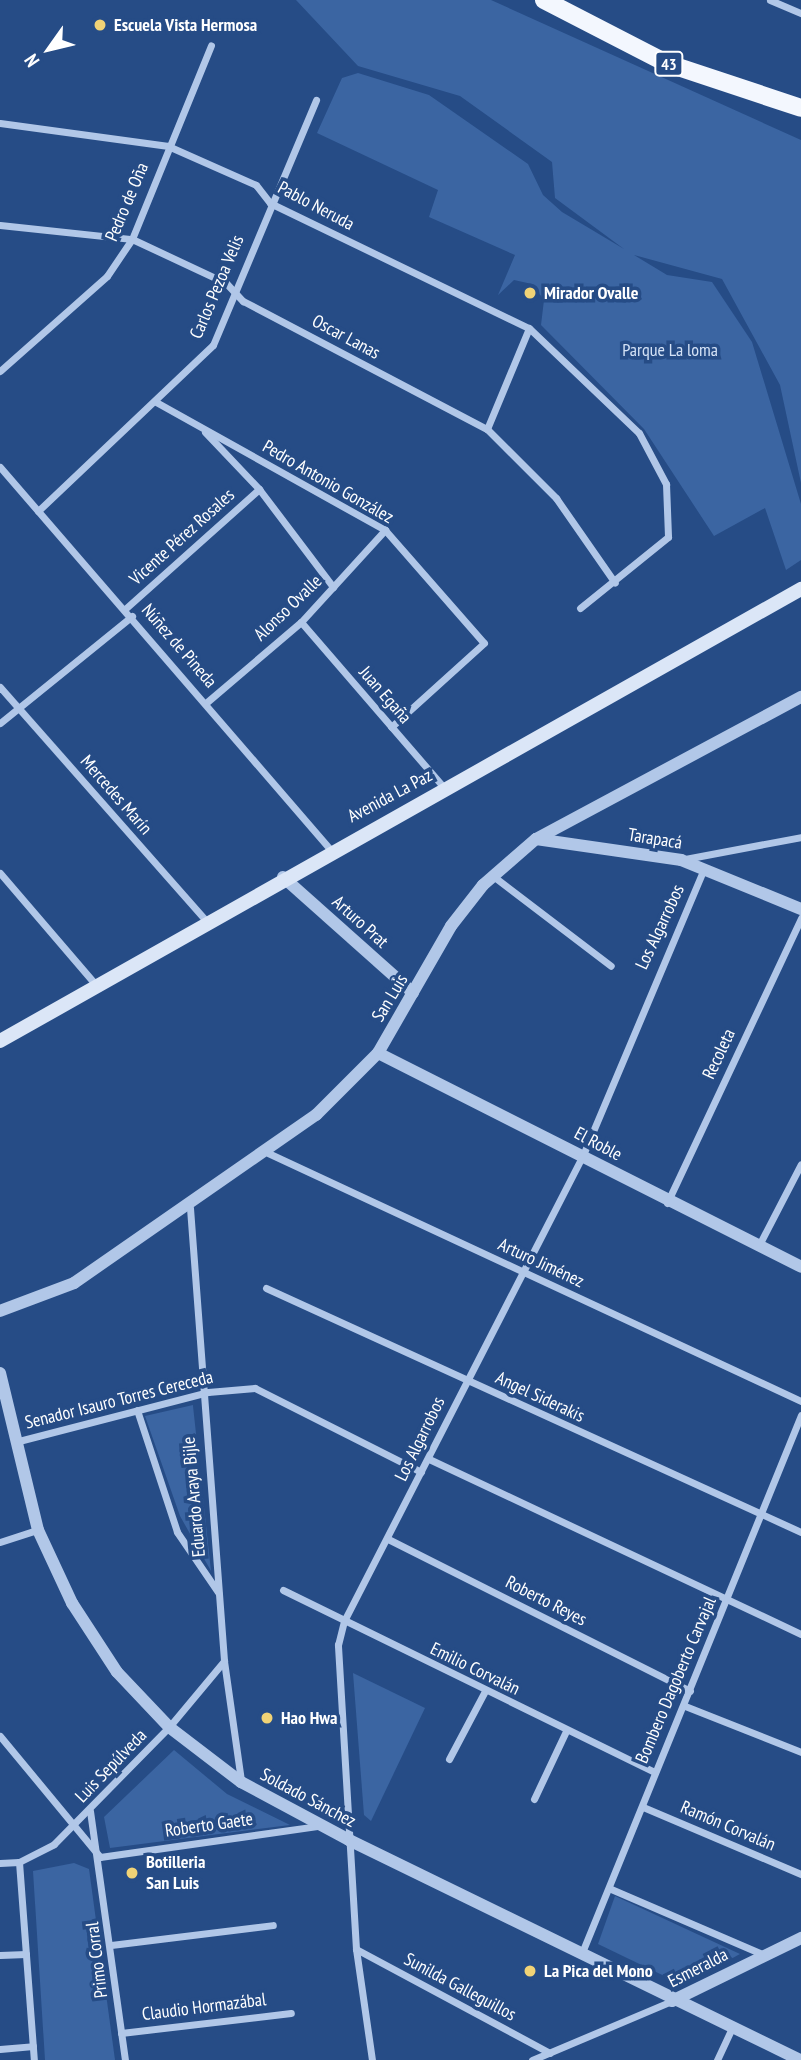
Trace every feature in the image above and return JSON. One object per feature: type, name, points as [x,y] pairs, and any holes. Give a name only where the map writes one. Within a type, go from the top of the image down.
[{"type":"main road","name":"43","points":[[544,0],[667,63],[801,108]]},
{"type":"main road","name":"Avenida La Paz","points":[[0,1041],[209,924],[330,849],[445,789],[801,589]]},
{"type":"street","points":[[770,0],[801,13]]},
{"type":"street","name":"Pedro de Oña","points":[[0,371],[107,276],[132,239],[211,45]]},
{"type":"street","name":"Carlos Pezoa Velis","points":[[38,511],[156,402],[213,345],[270,203],[316,100]]},
{"type":"street","name":"Pablo Neruda","points":[[0,123],[168,146],[256,186],[270,203],[528,328],[639,433],[666,484],[668,537],[615,583],[580,608]]},
{"type":"street","name":"Oscar Lanas","points":[[0,225],[132,239],[234,291],[487,429],[556,498],[615,583]]},
{"type":"street","points":[[487,429],[528,328]]},
{"type":"street","name":"Pedro Antonio González","points":[[156,402],[385,530],[484,643],[391,727]]},
{"type":"street","name":"Pedro Antonio González","points":[[199,426],[259,489],[333,587]]},
{"type":"street","name":"Núñez de Pineda","points":[[0,467],[207,702],[330,849]]},
{"type":"street","name":"Vicente Pérez Rosales","points":[[125,609],[259,489]]},
{"type":"street","name":"Alonso Ovalle","points":[[207,702],[301,622],[385,530]]},
{"type":"street","points":[[0,723],[132,616]]},
{"type":"street","name":"Juan Egaña","points":[[301,622],[445,789]]},
{"type":"street","name":"Mercedes Marín","points":[[0,687],[209,924]]},
{"type":"street","name":"San Luis","points":[[0,1311],[74,1283],[190,1208],[268,1153],[377,1053],[451,926],[494,876],[536,839],[801,698]]},
{"type":"street","points":[[681,860],[801,837]]},
{"type":"street","name":"Tarapacá","points":[[536,839],[681,860],[801,909]]},
{"type":"street","name":"Los Algarrobos","points":[[372,2060],[355,1949],[338,1645],[344,1621],[583,1155],[704,869]]},
{"type":"street","points":[[0,873],[97,986]]},
{"type":"street","points":[[494,876],[611,965]]},
{"type":"street","name":"Arturo Prat","points":[[283,877],[414,993]]},
{"type":"street","name":"Recoleta","points":[[667,1203],[801,918]]},
{"type":"street","name":"El Roble","points":[[377,1053],[583,1155],[667,1203],[801,1267]]},
{"type":"street","name":"Arturo Jiménez","points":[[268,1153],[801,1401]]},
{"type":"street","points":[[758,1247],[801,1164]]},
{"type":"street","name":"Eduardo Araya Bijle","points":[[190,1208],[223,1661],[241,1782]]},
{"type":"street","name":"Angel Siderakis","points":[[265,1288],[758,1516],[801,1532]]},
{"type":"street","name":"Soldado Sánchez","points":[[0,1373],[38,1530],[72,1603],[117,1672],[169,1727],[241,1782],[349,1840],[580,1957],[800,2060]]},
{"type":"street","name":"Senador Isauro Torres Cereceda","points":[[15,1443],[202,1393],[255,1388],[421,1472]]},
{"type":"street","points":[[137,1410],[177,1532],[218,1593]]},
{"type":"street","name":"Bombero Dagoberto Carvajal","points":[[580,1957],[611,1889],[655,1772],[685,1706],[758,1516],[801,1415]]},
{"type":"street","points":[[429,1459],[726,1602],[801,1634]]},
{"type":"street","points":[[0,1542],[38,1530]]},
{"type":"street","name":"Roberto Reyes","points":[[388,1539],[690,1691]]},
{"type":"street","name":"Emilio Corvalán","points":[[283,1590],[566,1731],[655,1772]]},
{"type":"street","name":"Luis Sepúlveda","points":[[19,1862],[77,1823],[90,1811],[169,1727],[223,1661]]},
{"type":"street","points":[[449,1759],[485,1691]]},
{"type":"street","points":[[685,1706],[801,1752]]},
{"type":"street","points":[[534,1799],[566,1731]]},
{"type":"street","name":"Primo Corral","points":[[0,1736],[77,1823],[100,1857]]},
{"type":"street","name":"Ramón Corvalán","points":[[643,1807],[801,1874]]},
{"type":"street","name":"Primo Corral","points":[[90,1811],[100,1857],[125,2060]]},
{"type":"street","name":"Roberto Gaete","points":[[100,1857],[323,1825]]},
{"type":"street","points":[[0,1863],[19,1862],[34,2060]]},
{"type":"street","points":[[611,1889],[764,1955]]},
{"type":"street","points":[[111,1945],[273,1925]]},
{"type":"street","name":"Esmeralda","points":[[532,2060],[672,2001],[801,1938]]},
{"type":"street","name":"Sunilda Galleguillos","points":[[355,1949],[550,2053]]},
{"type":"street","points":[[0,1955],[26,1954]]},
{"type":"street","name":"Claudio Hormazábal","points":[[121,2033],[291,2013]]},
{"type":"street","points":[[717,2060],[731,2030]]},
{"type":"street","points":[[0,2049],[33,2046]]},
{"type":"green space","name":"Parque La loma","points":[[296,0],[491,0],[801,140],[801,483],[780,385],[722,279],[634,255],[667,275],[712,282],[752,342],[801,504],[801,560],[786,570],[765,508],[714,536],[644,429],[541,325],[544,300],[532,284],[514,280],[498,295],[515,255],[429,217],[438,190],[317,133],[342,78],[358,73],[429,95],[528,164],[543,195],[562,212],[624,249],[555,198],[552,162],[460,96],[358,66]]},
{"type":"green space","points":[[193,1405],[211,1571],[180,1516],[145,1416]]},
{"type":"green space","points":[[353,1673],[425,1708],[371,1821],[364,1815]]},
{"type":"green space","points":[[174,1750],[227,1794],[290,1825],[110,1848],[104,1817]]},
{"type":"green space","points":[[74,1863],[89,1869],[115,2060],[45,2060],[33,1871]]},
{"type":"green space","points":[[615,1896],[740,1954],[683,1985],[598,1944]]},
{"type":"place","name":"Escuela Vista Hermosa","points":[[100,25]]},
{"type":"place","name":"Mirador Ovalle","points":[[530,293]]},
{"type":"place","name":"Hao Hwa","points":[[267,1718]]},
{"type":"place","name":"Botilleria San Luis","points":[[132,1873]]},
{"type":"place","name":"La Pica del Mono","points":[[530,1971]]}]
